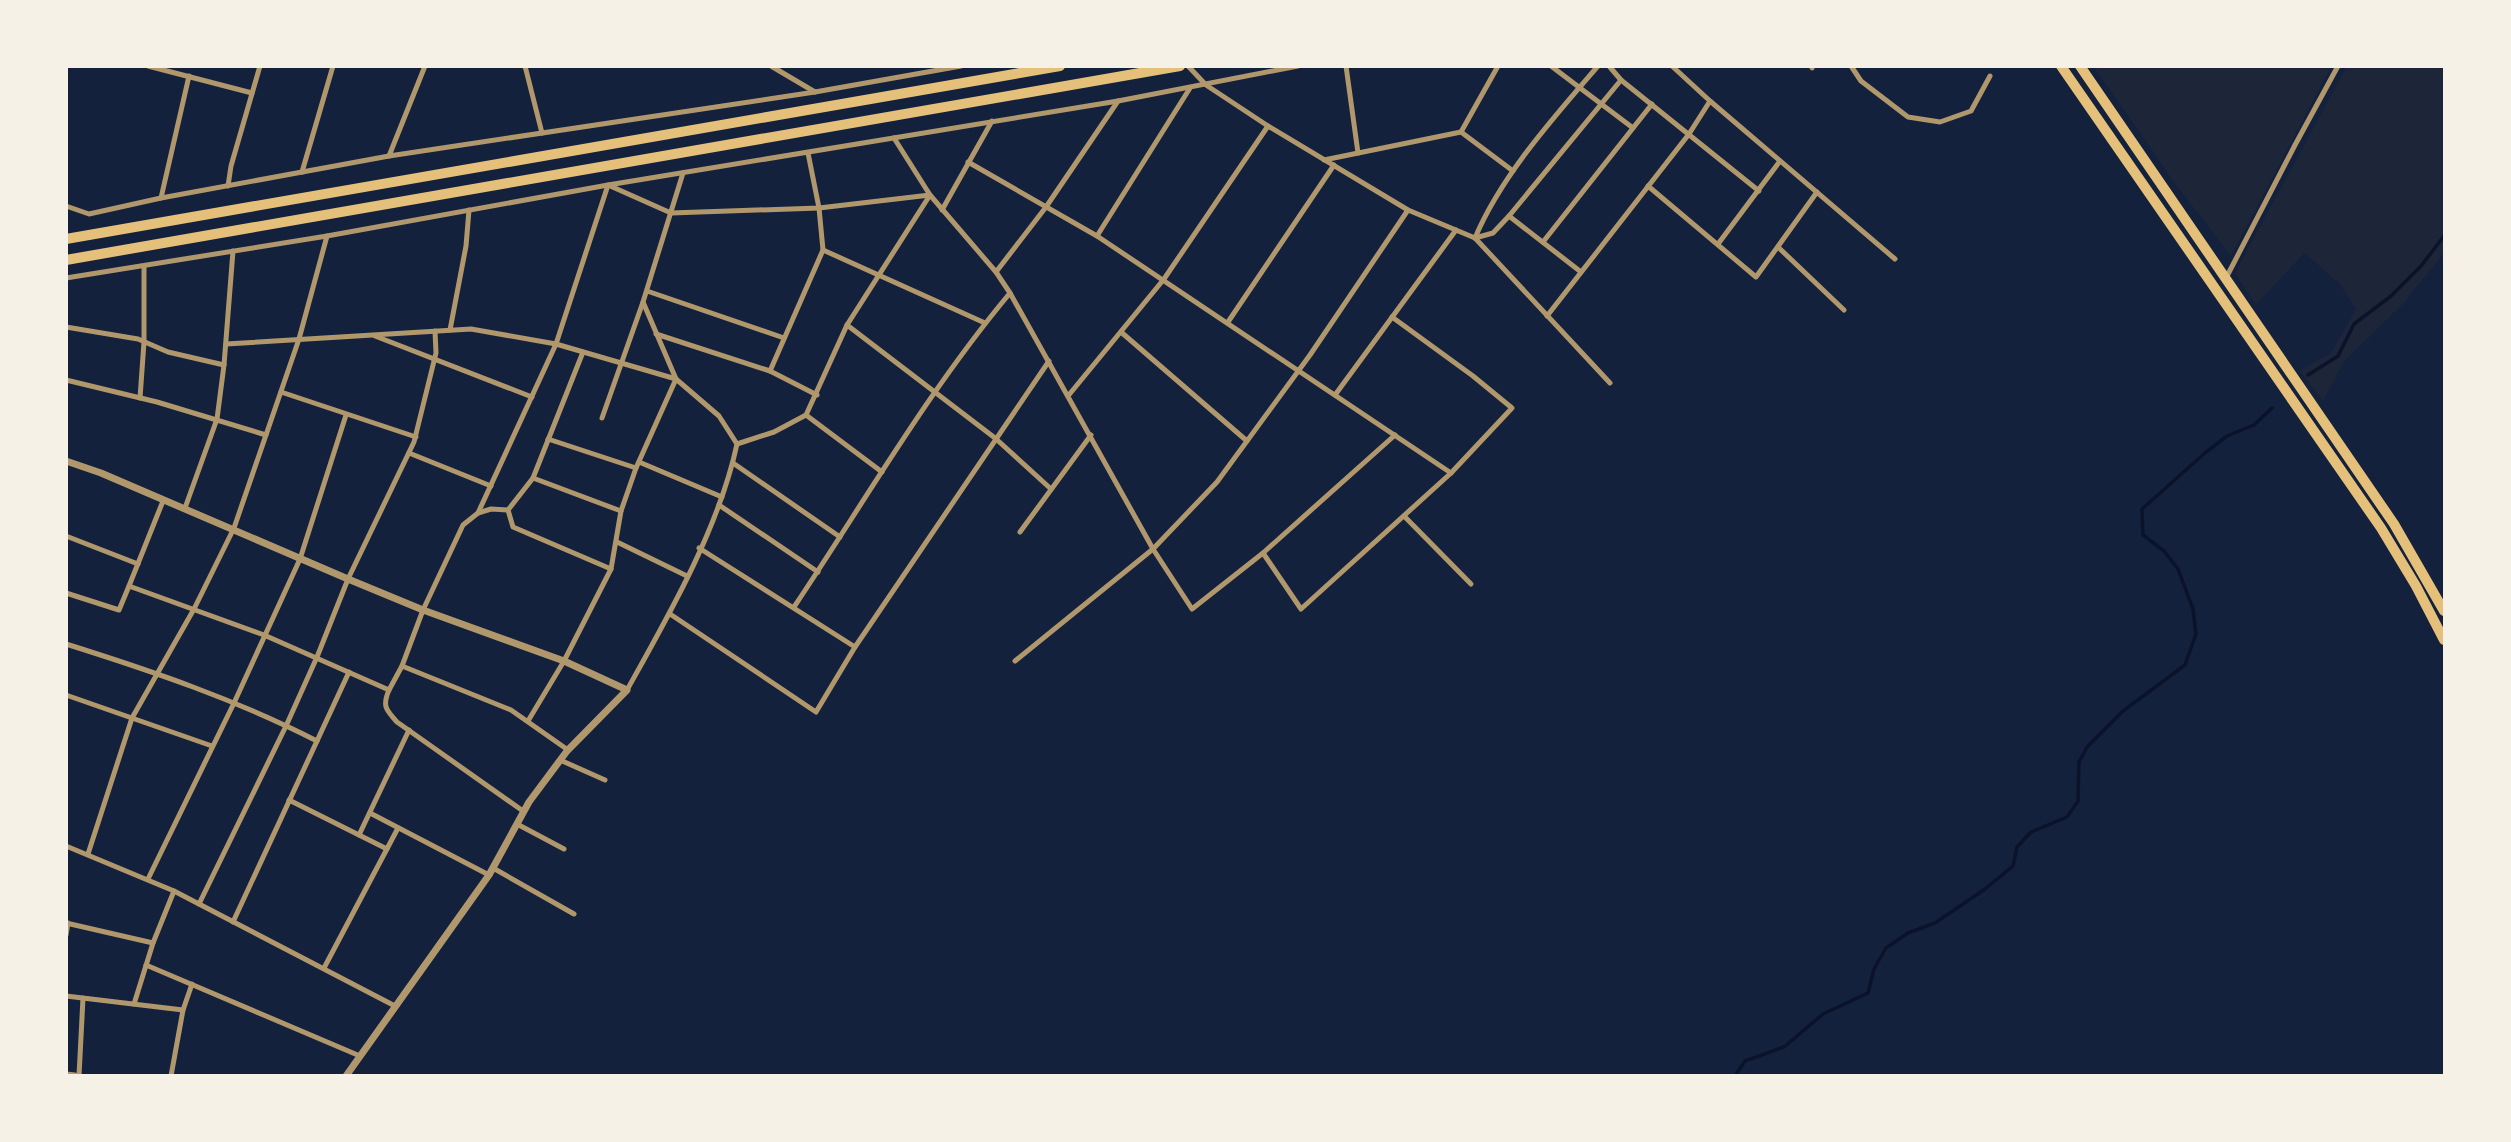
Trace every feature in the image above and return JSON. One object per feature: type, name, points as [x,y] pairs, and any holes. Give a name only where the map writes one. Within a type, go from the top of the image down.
[{"type":"highway","points":[[66,239],[1060,66]]},
{"type":"highway","points":[[66,260],[1181,66]]},
{"type":"highway","points":[[2061,66],[2381,528],[2445,640]]},
{"type":"highway","points":[[2080,66],[2394,524],[2445,611]]},
{"type":"street","points":[[148,66],[252,93]]},
{"type":"street","points":[[228,186],[231,166],[260,66]]},
{"type":"street","points":[[302,172],[333,66]]},
{"type":"street","points":[[389,156],[425,66]]},
{"type":"street","points":[[526,66],[542,134]]},
{"type":"street","points":[[771,66],[815,92]]},
{"type":"street","points":[[66,206],[89,214],[389,156],[815,92],[961,66]]},
{"type":"street","points":[[1188,66],[1206,85],[1324,160],[1408,209],[1475,238],[1610,383]]},
{"type":"street","points":[[66,278],[1118,101],[1298,66]]},
{"type":"street","points":[[1346,66],[1358,153]]},
{"type":"street","points":[[1461,132],[1498,66]]},
{"type":"street","points":[[1550,66],[1633,128]]},
{"type":"street","points":[[1475,238],[1484,217],[1513,171],[1598,66]]},
{"type":"street","points":[[1609,66],[1621,80],[1759,191]]},
{"type":"street","points":[[1672,66],[1895,259]]},
{"type":"street","points":[[1851,66],[1861,81],[1908,117],[1940,122],[1971,111],[1990,76]]},
{"type":"street","points":[[2225,281],[2339,66]]},
{"type":"street","points":[[161,198],[189,76]]},
{"type":"street","points":[[1475,238],[1493,233],[1509,216],[1621,80]]},
{"type":"street","points":[[1097,236],[1190,88]]},
{"type":"street","points":[[996,272],[1046,207],[1118,101]]},
{"type":"street","points":[[1548,316],[1689,134],[1710,101]]},
{"type":"street","points":[[1543,242],[1652,104]]},
{"type":"street","points":[[942,210],[992,121]]},
{"type":"street","points":[[1068,396],[1164,279],[1268,126]]},
{"type":"street","points":[[1324,160],[1461,132],[1513,171]]},
{"type":"street","points":[[894,138],[930,195],[996,272],[1010,293],[1153,549],[1192,609],[1263,553],[1395,435]]},
{"type":"street","points":[[770,371],[823,250],[819,208],[808,153]]},
{"type":"street","points":[[1718,244],[1780,161]]},
{"type":"street","points":[[968,162],[1097,236],[1164,279],[1451,473]]},
{"type":"street","points":[[1228,322],[1334,165]]},
{"type":"street","points":[[602,418],[647,291],[683,173]]},
{"type":"street","points":[[608,185],[671,213],[819,208],[930,195]]},
{"type":"street","points":[[478,513],[556,344],[608,185]]},
{"type":"street","points":[[1648,186],[1756,277],[1816,192]]},
{"type":"street","points":[[737,444],[774,432],[806,415],[847,325],[930,195]]},
{"type":"street","points":[[1015,661],[1153,549],[1217,482],[1299,370],[1408,209]]},
{"type":"street","points":[[450,330],[466,246],[469,210]]},
{"type":"street","points":[[1509,216],[1581,272]]},
{"type":"street","points":[[1335,395],[1456,230]]},
{"type":"street","points":[[88,854],[132,718],[194,609],[234,528],[299,339],[327,236]]},
{"type":"street","points":[[1778,247],[1844,310]]},
{"type":"street","points":[[823,250],[985,323]]},
{"type":"street","points":[[185,508],[217,419],[233,251]]},
{"type":"street","points":[[139,398],[144,342],[144,266]]},
{"type":"street","points":[[647,291],[785,338]]},
{"type":"street","points":[[794,607],[934,392],[1010,293]]},
{"type":"street","points":[[346,1076],[491,871],[523,811],[560,760],[627,690],[670,614],[719,505],[737,444],[719,416],[676,379],[643,302]]},
{"type":"street","points":[[1263,553],[1301,609],[1451,473],[1512,408],[1392,317]]},
{"type":"street","points":[[847,325],[995,438],[1051,489]]},
{"type":"street","points":[[66,327],[144,342],[169,352],[224,365]]},
{"type":"street","points":[[226,344],[471,329],[556,344],[676,379]]},
{"type":"street","points":[[199,904],[286,726],[348,579],[416,437],[435,361],[435,331]]},
{"type":"street","points":[[1121,332],[1247,441]]},
{"type":"street","points":[[656,334],[770,371],[817,395]]},
{"type":"street","points":[[371,335],[532,397]]},
{"type":"street","points":[[508,510],[533,478],[583,352]]},
{"type":"street","points":[[670,614],[816,712],[855,647],[1049,361]]},
{"type":"street","points":[[528,722],[564,661],[611,569],[621,511],[637,465],[676,379]]},
{"type":"street","points":[[66,380],[217,419],[266,435]]},
{"type":"street","points":[[281,391],[416,437]]},
{"type":"street","points":[[148,879],[234,703],[300,559],[346,415]]},
{"type":"street","points":[[806,415],[882,472]]},
{"type":"street","points":[[1020,532],[1091,435]]},
{"type":"street","points":[[548,439],[637,465],[722,497]]},
{"type":"street","points":[[409,453],[491,486]]},
{"type":"street","points":[[66,461],[101,472],[348,579],[423,610],[564,661],[627,690]]},
{"type":"street","points":[[733,463],[840,537]]},
{"type":"street","points":[[533,478],[621,511]]},
{"type":"street","points":[[66,593],[119,610],[163,501]]},
{"type":"street","points":[[719,505],[818,572]]},
{"type":"street","points":[[508,510],[491,509],[478,513],[463,525],[384,701],[385,709],[409,730],[523,811]]},
{"type":"street","points":[[508,510],[513,527],[611,569]]},
{"type":"street","points":[[1404,516],[1471,584]]},
{"type":"street","points":[[66,536],[138,564]]},
{"type":"street","points":[[617,542],[687,576]]},
{"type":"street","points":[[699,548],[855,647]]},
{"type":"street","points":[[129,586],[264,635],[389,690]]},
{"type":"street","points":[[66,644],[157,673],[234,703],[317,741]]},
{"type":"street","points":[[402,666],[511,710],[568,750]]},
{"type":"street","points":[[233,922],[349,672]]},
{"type":"street","points":[[66,695],[212,746]]},
{"type":"street","points":[[359,835],[409,730]]},
{"type":"street","points":[[560,760],[606,780]]},
{"type":"street","points":[[289,800],[387,849]]},
{"type":"street","points":[[370,813],[574,914]]},
{"type":"street","points":[[517,824],[564,849]]},
{"type":"street","points":[[324,968],[398,828]]},
{"type":"street","points":[[66,846],[174,891],[395,1006]]},
{"type":"street","points":[[134,1004],[153,943],[174,891]]},
{"type":"street","points":[[66,936],[67,923],[153,943]]},
{"type":"street","points":[[146,965],[360,1056]]},
{"type":"street","points":[[171,1076],[183,1010],[192,984]]},
{"type":"street","points":[[66,996],[183,1010]]},
{"type":"street","points":[[66,1074],[77,1076],[83,998]]},
{"type":"shaded area","points":[[2347,66],[2444,67],[2444,253],[2403,304],[2345,360],[2323,401],[2300,371],[2331,353],[2356,309],[2339,283],[2304,253],[2256,305],[2235,273]]},
{"type":"shaded area","points":[[2094,67],[2331,67],[2231,256],[2174,182]]},
{"type":"waterway","points":[[2308,375],[2338,356],[2354,324],[2391,296],[2421,266],[2444,236]]},
{"type":"waterway","points":[[1735,1076],[1745,1061],[1784,1047],[1823,1014],[1868,993],[1874,969],[1886,948],[1908,933],[1935,923],[1985,889],[2013,866],[2017,847],[2031,832],[2067,817],[2078,801],[2079,762],[2087,747],[2123,711],[2185,665],[2196,634],[2193,609],[2178,569],[2164,551],[2143,535],[2142,509],[2205,453],[2227,436],[2254,425],[2272,408]]}]
